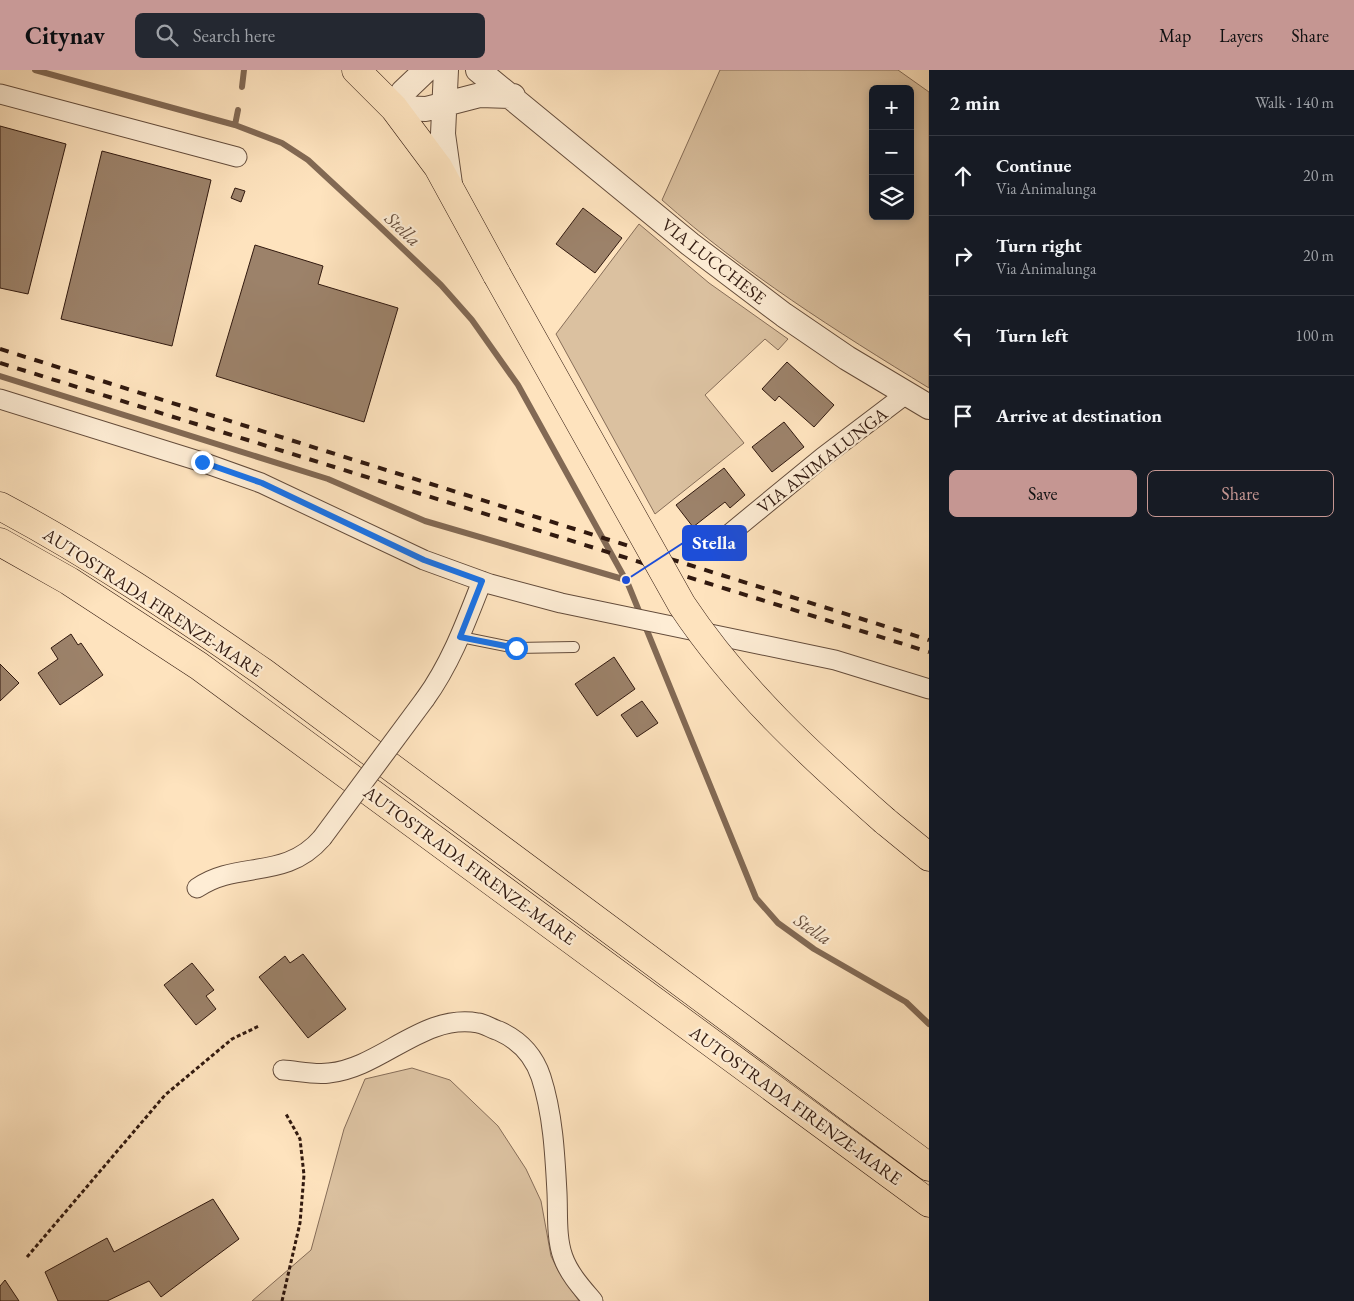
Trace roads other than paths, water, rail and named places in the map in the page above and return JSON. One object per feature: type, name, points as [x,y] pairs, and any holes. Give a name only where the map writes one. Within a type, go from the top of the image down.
[{"type":"main road","points":[[356,70],[394,108],[450,186],[497,274],[682,605],[699,631],[746,690],[789,735],[929,857]]},
{"type":"main road","name":"AUTOSTRADA FIRENZE-MARE","points":[[0,506],[88,556],[263,672],[929,1167]]},
{"type":"main road","name":"AUTOSTRADA FIRENZE-MARE","points":[[0,542],[121,614],[199,666],[929,1203]]},
{"type":"street","points":[[426,70],[402,92],[394,108],[426,109],[480,95],[513,96]]},
{"type":"street","points":[[446,70],[446,105],[443,134],[450,186]]},
{"type":"street","name":"VIA LUCCHESE","points":[[478,70],[513,96],[722,269],[784,315],[929,407]]},
{"type":"street","points":[[0,94],[237,157]]},
{"type":"street","name":"VIA ANIMALUNGA","points":[[716,544],[823,457],[906,394]]},
{"type":"street","points":[[0,399],[202,462],[262,483],[424,560],[482,581],[561,604],[624,615],[835,660],[929,689]]},
{"type":"street","points":[[197,888],[215,878],[280,866],[310,850],[322,838],[444,672],[482,581]]},
{"type":"street","points":[[283,1070],[329,1073],[370,1060],[432,1028],[454,1023],[478,1023],[506,1034],[521,1044],[531,1057],[541,1076],[547,1105],[555,1153],[558,1219],[563,1258],[577,1282],[593,1301]]},
{"type":"lane","points":[[460,637],[516,648],[574,647]]},
{"type":"waterway","name":"Stella","points":[[35,70],[235,125],[282,143],[308,160],[441,285],[472,320],[518,385],[628,584],[756,898],[778,923],[814,949],[906,1002],[929,1024]]},
{"type":"waterway","points":[[242,87],[244,70]]},
{"type":"waterway","points":[[235,125],[238,110]]},
{"type":"waterway","points":[[0,376],[328,479],[425,521],[626,580]]},
{"type":"railway","points":[[0,349],[929,640]]},
{"type":"railway","points":[[0,363],[929,652]]},
{"type":"place","name":"Stella","points":[[626,580]]}]
